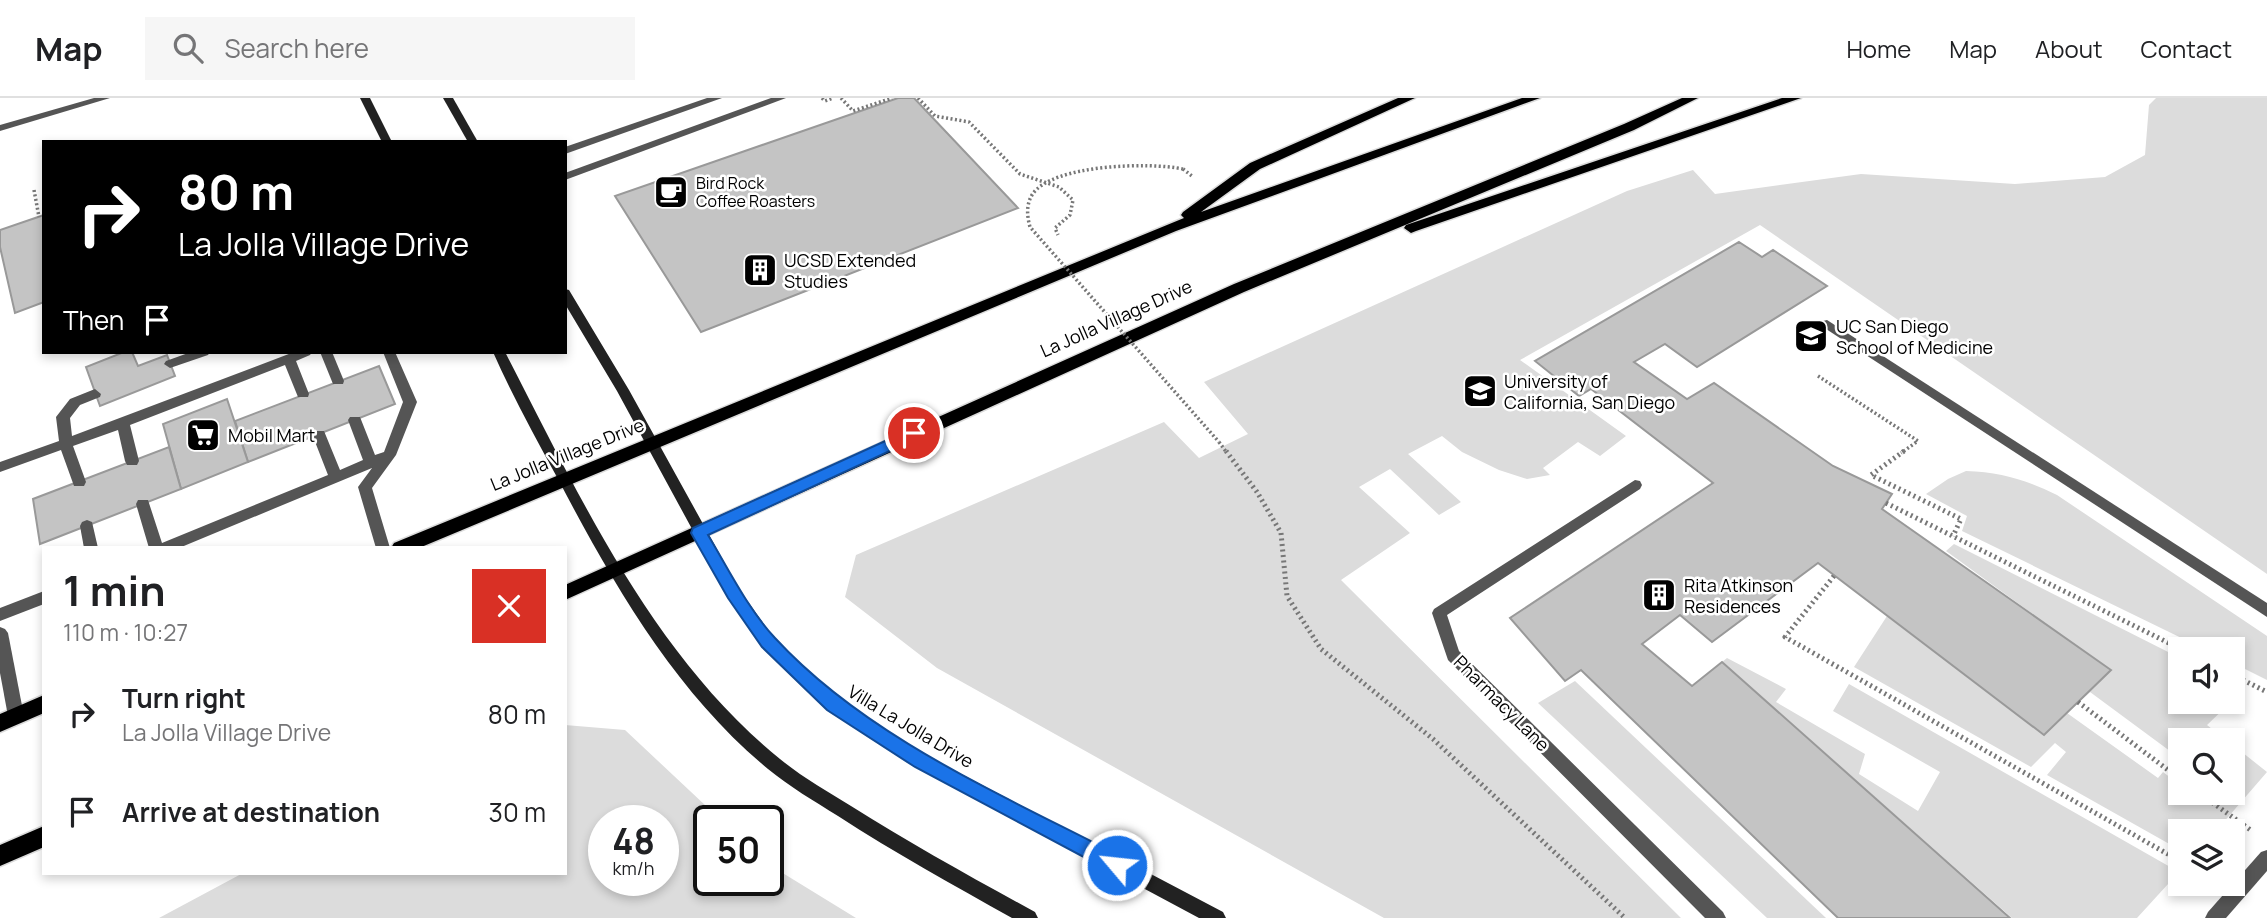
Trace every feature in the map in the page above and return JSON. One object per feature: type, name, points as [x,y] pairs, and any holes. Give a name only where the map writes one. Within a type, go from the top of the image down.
[{"type":"main road","points":[[365,98],[386,140]]},
{"type":"main road","points":[[448,98],[472,140]]},
{"type":"main road","points":[[1171,228],[1255,166],[1409,98]]},
{"type":"main road","name":"La Jolla Village Drive","points":[[405,546],[1171,228],[1534,98]]},
{"type":"main road","name":"La Jolla Village Drive","points":[[567,592],[1239,288],[1629,127],[1692,98]]},
{"type":"main road","points":[[1239,288],[1794,98]]},
{"type":"main road","name":"Villa La Jolla Drive","points":[[567,296],[653,443],[699,533],[734,593],[768,642],[834,705],[921,761],[1217,918]]},
{"type":"main road","points":[[500,354],[565,479],[617,569],[655,631],[708,698],[769,759],[877,832],[1029,918]]},
{"type":"main road","points":[[8,720],[42,705]]},
{"type":"main road","points":[[0,856],[42,836]]},
{"type":"street","points":[[0,128],[105,98]]},
{"type":"street","points":[[567,150],[717,98]]},
{"type":"street","points":[[567,176],[781,98]]},
{"type":"street","points":[[1827,324],[2267,611]]},
{"type":"street","points":[[170,364],[198,354]]},
{"type":"street","points":[[0,467],[122,424],[300,354]]},
{"type":"street","points":[[327,354],[338,381]]},
{"type":"street","points":[[382,546],[365,487],[389,456],[410,402],[390,354]]},
{"type":"street","points":[[288,358],[303,394]]},
{"type":"street","points":[[79,482],[66,444],[63,417],[75,402],[95,394]]},
{"type":"street","points":[[355,420],[372,463]]},
{"type":"street","points":[[122,424],[132,461]]},
{"type":"street","points":[[318,434],[336,478]]},
{"type":"street","points":[[169,546],[389,456]]},
{"type":"street","name":"Pharmacy Lane","points":[[1634,485],[1440,613],[1453,655],[1717,918]]},
{"type":"street","points":[[143,504],[155,546]]},
{"type":"street","points":[[88,526],[92,546]]},
{"type":"street","points":[[0,615],[42,598]]},
{"type":"street","points":[[0,633],[8,720]]},
{"type":"street","points":[[2214,918],[2267,858]]},
{"type":"path","points":[[822,98],[825,101],[833,98]]},
{"type":"path","points":[[841,98],[853,111],[892,98]]},
{"type":"path","points":[[918,98],[935,116],[969,122],[1020,174],[1059,187],[1073,200],[1070,215],[1055,228],[1058,235]]},
{"type":"path","points":[[1193,177],[1183,169],[1170,166],[1093,169],[1072,173],[1041,187],[1031,197],[1027,210],[1030,227],[1219,442],[1257,492],[1281,533],[1287,596],[1321,649],[1433,739],[1625,918]]},
{"type":"path","points":[[34,190],[38,214],[42,211]]},
{"type":"path","points":[[1818,376],[1918,441],[1871,475],[1961,519],[1953,536]]},
{"type":"path","points":[[1886,503],[2168,643]]},
{"type":"path","points":[[1834,576],[1785,637],[2168,854]]},
{"type":"path","points":[[2245,681],[2267,692]]},
{"type":"path","points":[[2078,702],[2168,770]]},
{"type":"path","points":[[2216,805],[2256,834]]},
{"type":"shaded area","points":[[2156,98],[2267,98],[2267,574],[1760,225],[1520,360],[1626,436],[1600,456],[1578,442],[1543,468],[1550,475],[1527,479],[1499,470],[1462,452],[1442,436],[1408,454],[1461,502],[1439,515],[1390,469],[1359,487],[1410,533],[1341,580],[1681,918],[1384,918],[937,668],[845,597],[856,555],[1164,422],[1199,458],[1248,434],[1204,382],[1627,191],[1693,170],[1715,194],[1861,174],[2015,184],[2105,177],[2145,155],[2149,105]]},
{"type":"shaded area","points":[[1966,471],[1991,473],[2035,485],[2057,495],[2267,636],[2267,680],[2245,669],[2245,637],[2179,637],[1962,531],[1967,516],[1926,494]]},
{"type":"shaded area","points":[[1954,544],[2168,652],[2168,714],[2218,714],[2207,725],[2211,728],[2168,728],[2168,750],[2090,692],[2067,713],[2158,778],[2163,772],[2168,776],[2168,805],[2238,805],[2226,819],[2168,819],[2168,843],[2047,775],[2066,752],[2055,743],[2031,767],[1854,667],[1887,616],[1948,662],[1986,630],[1937,548],[2038,618],[1946,551]]},
{"type":"shaded area","points":[[1727,658],[1786,689],[1776,702],[1865,754],[1859,774],[1918,811],[1940,772],[1833,711],[1849,684],[2168,866],[2168,884],[2137,918],[2012,918],[1722,662]]},
{"type":"shaded area","points":[[1575,681],[1826,918],[1767,918],[1538,703]]},
{"type":"shaded area","points":[[567,725],[625,730],[705,805],[693,805],[693,896],[784,896],[784,874],[856,918],[159,918],[239,875],[567,875]]},
{"type":"shaded area","points":[[2245,755],[2267,772],[2245,797]]},
{"type":"building","name":"UCSD Extended Studies","points":[[898,98],[914,98],[1018,208],[701,332],[615,196]]},
{"type":"building","points":[[42,216],[42,303],[15,313],[0,247],[0,230]]},
{"type":"building","name":"Rita Atkinson Residences","points":[[1739,242],[1762,257],[1773,250],[1827,286],[1697,367],[1665,344],[1634,362],[1687,399],[1714,383],[1833,466],[1892,494],[1882,509],[2111,670],[2044,735],[1818,563],[1712,642],[1680,615],[1642,644],[1692,686],[1722,662],[2010,918],[1838,918],[1581,670],[1565,681],[1510,618],[1713,483],[1591,389],[1579,396],[1535,361]]},
{"type":"building","points":[[119,354],[133,354],[138,366],[167,355],[175,376],[100,406],[86,367]]},
{"type":"building","points":[[379,366],[395,404],[248,462],[235,421]]},
{"type":"building","name":"Mobil Mart","points":[[227,399],[248,462],[181,489],[163,424]]},
{"type":"building","points":[[169,447],[181,489],[40,544],[33,499]]},
{"type":"place","name":"Bird Rock Coffee Roasters","points":[[671,192]]},
{"type":"place","name":"UCSD Extended Studies","points":[[760,270]]},
{"type":"place","name":"UC San Diego School of Medicine","points":[[1811,336]]},
{"type":"place","name":"University of California, San Diego","points":[[1480,391]]},
{"type":"place","name":"Mobil Mart","points":[[203,435]]},
{"type":"place","name":"Rita Atkinson Residences","points":[[1659,595]]},
{"type":"route","points":[[914,433],[699,533],[734,593],[768,642],[834,705],[921,761],[1117,865]]}]
